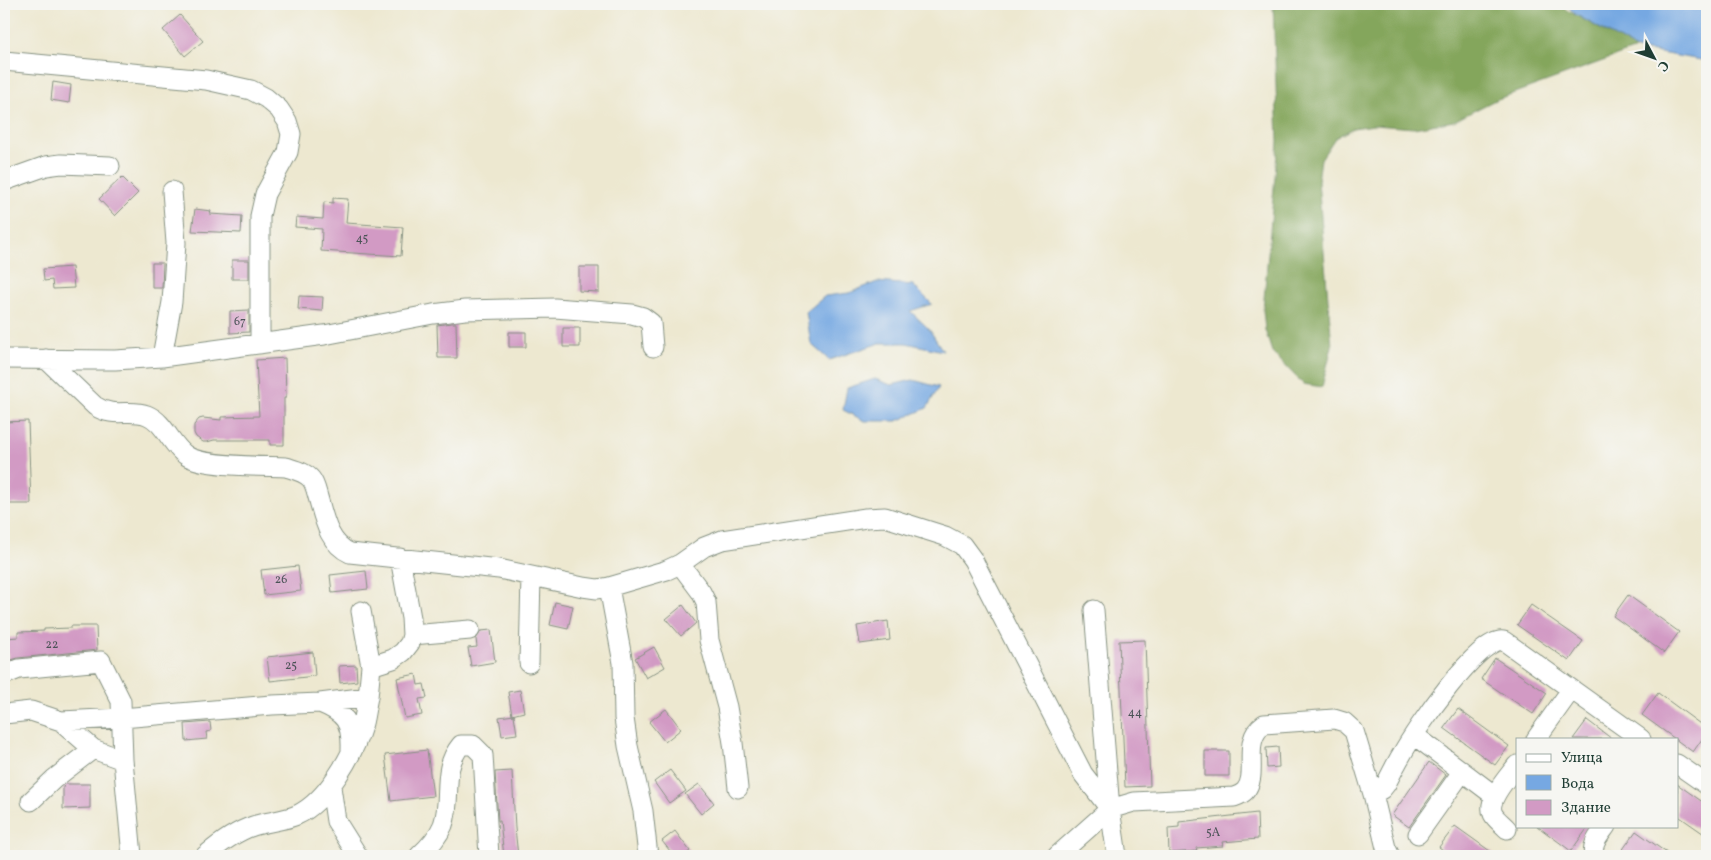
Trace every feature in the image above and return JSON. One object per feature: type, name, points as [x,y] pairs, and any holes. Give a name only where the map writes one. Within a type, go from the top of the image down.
[{"type":"street","points":[[4,61],[206,80],[251,90],[266,98],[279,109],[287,120],[291,134],[288,152],[265,194],[260,216],[260,344]]},
{"type":"street","points":[[4,181],[46,166],[110,166]]},
{"type":"street","points":[[162,357],[172,302],[176,243],[172,191]]},
{"type":"street","points":[[4,359],[115,360],[162,357],[260,344],[465,310],[556,308],[632,314],[643,317],[651,323],[653,346]]},
{"type":"street","points":[[46,359],[95,406],[113,413],[140,413],[149,416],[158,423],[187,456],[203,462],[286,468],[299,471],[310,478],[315,486],[328,527],[336,543],[350,553],[499,570],[582,588],[597,588],[609,587],[666,570],[680,564],[704,547],[722,540],[866,518],[885,516],[945,536],[962,545],[973,560],[1083,774],[1110,809]]},
{"type":"street","points":[[371,666],[393,659],[403,652],[410,643],[412,635],[411,618],[400,558]]},
{"type":"street","points":[[680,564],[706,602],[709,640],[727,707],[738,788]]},
{"type":"street","points":[[529,663],[532,576]]},
{"type":"street","points":[[609,587],[622,663],[624,718],[628,746],[643,811],[648,856]]},
{"type":"street","points":[[1094,610],[1110,809],[1116,856]]},
{"type":"street","points":[[205,856],[234,834],[254,825],[282,821],[298,814],[313,805],[331,787],[351,751],[362,724],[368,697],[371,666],[361,611]]},
{"type":"street","points":[[412,635],[470,630]]},
{"type":"street","points":[[1373,794],[1382,789],[1386,784],[1414,735],[1464,667],[1492,642],[1500,640],[1640,738]]},
{"type":"street","points":[[4,675],[19,669],[101,661],[120,701],[123,760],[132,856]]},
{"type":"street","points":[[1537,738],[1571,690]]},
{"type":"street","points":[[4,714],[31,711],[61,721],[320,703],[368,697]]},
{"type":"street","points":[[320,703],[335,708],[343,716],[351,736],[351,751]]},
{"type":"street","points":[[1057,856],[1110,809],[1134,802],[1234,797],[1244,792],[1249,782],[1253,739],[1257,729],[1264,724],[1334,719],[1344,722],[1354,731],[1373,794],[1386,848],[1390,856]]},
{"type":"street","points":[[61,721],[93,749],[123,760]]},
{"type":"street","points":[[1414,735],[1495,796]]},
{"type":"street","points":[[420,856],[438,836],[444,823],[449,768],[454,753],[461,745],[473,745],[483,755],[489,856]]},
{"type":"street","points":[[32,801],[54,779],[93,749]]},
{"type":"street","points":[[1678,765],[1707,785]]},
{"type":"street","points":[[1507,829],[1495,817],[1491,805],[1495,796],[1516,766]]},
{"type":"street","points":[[1418,834],[1462,772]]},
{"type":"street","points":[[331,787],[336,821],[358,856]]},
{"type":"street","points":[[1594,856],[1595,842],[1605,828]]},
{"type":"green space","points":[[1273,4],[1556,4],[1636,49],[1495,100],[1454,121],[1414,128],[1374,125],[1353,128],[1335,138],[1321,159],[1318,181],[1332,346],[1322,387],[1303,384],[1272,352],[1265,330],[1263,310],[1278,142]]},
{"type":"water","points":[[1566,4],[1707,4],[1707,61],[1636,49],[1575,14]]},
{"type":"water","points":[[877,282],[913,285],[932,304],[910,311],[929,329],[943,351],[906,343],[880,343],[829,360],[811,344],[806,312],[825,296],[849,293]]},
{"type":"water","points":[[875,379],[891,385],[913,380],[939,387],[927,408],[897,421],[865,421],[843,410],[847,388]]},
{"type":"building","points":[[180,15],[203,41],[185,56],[163,30]]},
{"type":"building","points":[[53,82],[71,85],[69,103],[51,100]]},
{"type":"building","points":[[122,177],[138,193],[115,216],[99,199]]},
{"type":"building","points":[[333,198],[348,199],[346,223],[403,227],[401,256],[321,251],[322,229],[295,227],[296,217],[323,219],[324,202],[333,203]]},
{"type":"building","points":[[195,209],[211,211],[210,214],[242,216],[241,233],[192,231]]},
{"type":"building","points":[[232,260],[249,260],[249,279],[232,279]]},
{"type":"building","points":[[152,263],[163,263],[162,288],[152,288]]},
{"type":"building","points":[[72,267],[74,288],[53,289],[52,280],[44,281],[43,269]]},
{"type":"building","points":[[579,267],[599,267],[599,292],[579,291]]},
{"type":"building","points":[[299,296],[323,297],[322,311],[298,309]]},
{"type":"building","points":[[249,310],[249,332],[230,333],[230,311]]},
{"type":"building","points":[[456,323],[457,358],[438,358],[437,325]]},
{"type":"building","points":[[563,328],[580,328],[580,347],[563,347]]},
{"type":"building","points":[[509,332],[526,332],[526,347],[509,347]]},
{"type":"building","points":[[285,358],[284,445],[270,445],[270,440],[214,440],[203,442],[196,437],[194,425],[199,419],[221,420],[221,417],[259,416],[256,360]]},
{"type":"building","points":[[28,421],[31,504],[4,504],[4,422]]},
{"type":"building","points":[[298,566],[301,591],[264,595],[261,570]]},
{"type":"building","points":[[366,571],[368,589],[332,593],[330,575]]},
{"type":"building","points":[[1628,595],[1679,632],[1664,653],[1613,616]]},
{"type":"building","points":[[555,602],[573,606],[568,629],[550,625]]},
{"type":"building","points":[[683,605],[696,623],[681,636],[666,619]]},
{"type":"building","points":[[1531,605],[1583,641],[1569,661],[1517,625]]},
{"type":"building","points":[[888,621],[890,640],[860,644],[857,626]]},
{"type":"building","points":[[71,626],[96,626],[97,650],[18,658],[8,661],[7,638],[18,637],[18,632],[71,628]]},
{"type":"building","points":[[491,630],[495,662],[471,666],[468,648],[477,647],[476,639],[481,631]]},
{"type":"building","points":[[1145,640],[1150,786],[1125,787],[1119,641]]},
{"type":"building","points":[[654,647],[665,667],[646,678],[635,658]]},
{"type":"building","points":[[313,652],[315,676],[270,681],[267,657]]},
{"type":"building","points":[[1495,658],[1547,693],[1533,714],[1481,679]]},
{"type":"building","points":[[356,665],[357,681],[340,683],[339,666]]},
{"type":"building","points":[[416,674],[418,685],[424,684],[427,698],[419,699],[422,715],[405,718],[397,678]]},
{"type":"building","points":[[520,690],[524,712],[512,715],[508,692]]},
{"type":"building","points":[[1658,693],[1707,729],[1707,732],[1693,752],[1678,741],[1678,738],[1674,738],[1642,715]]},
{"type":"building","points":[[666,709],[681,729],[665,742],[649,722]]},
{"type":"building","points":[[1458,709],[1509,746],[1495,765],[1444,728]]},
{"type":"building","points":[[514,715],[517,734],[502,736],[499,717]]},
{"type":"building","points":[[1587,720],[1611,738],[1574,738]]},
{"type":"building","points":[[210,722],[211,731],[206,732],[207,739],[186,741],[185,724]]},
{"type":"building","points":[[1278,747],[1279,767],[1267,768],[1266,748]]},
{"type":"building","points":[[427,750],[433,796],[391,801],[385,755]]},
{"type":"building","points":[[1205,751],[1229,751],[1229,776],[1205,776]]},
{"type":"building","points":[[1429,762],[1446,775],[1409,827],[1392,815]]},
{"type":"building","points":[[670,770],[686,791],[669,803],[654,782]]},
{"type":"building","points":[[512,771],[518,856],[504,856],[500,821],[498,821],[495,772]]},
{"type":"building","points":[[66,784],[90,784],[90,808],[63,809],[63,787]]},
{"type":"building","points":[[699,784],[714,803],[701,814],[685,794]]},
{"type":"building","points":[[1678,785],[1707,805],[1707,836],[1678,816]]},
{"type":"building","points":[[1257,813],[1258,839],[1222,842],[1223,846],[1196,848],[1197,851],[1169,853],[1168,828],[1179,827],[1179,822]]},
{"type":"building","points":[[1455,826],[1497,856],[1451,856],[1439,847]]},
{"type":"building","points":[[1540,828],[1588,828],[1571,851]]},
{"type":"building","points":[[675,831],[690,851],[683,856],[674,856],[662,841]]},
{"type":"building","points":[[1636,831],[1671,856],[1628,856],[1621,852]]}]
